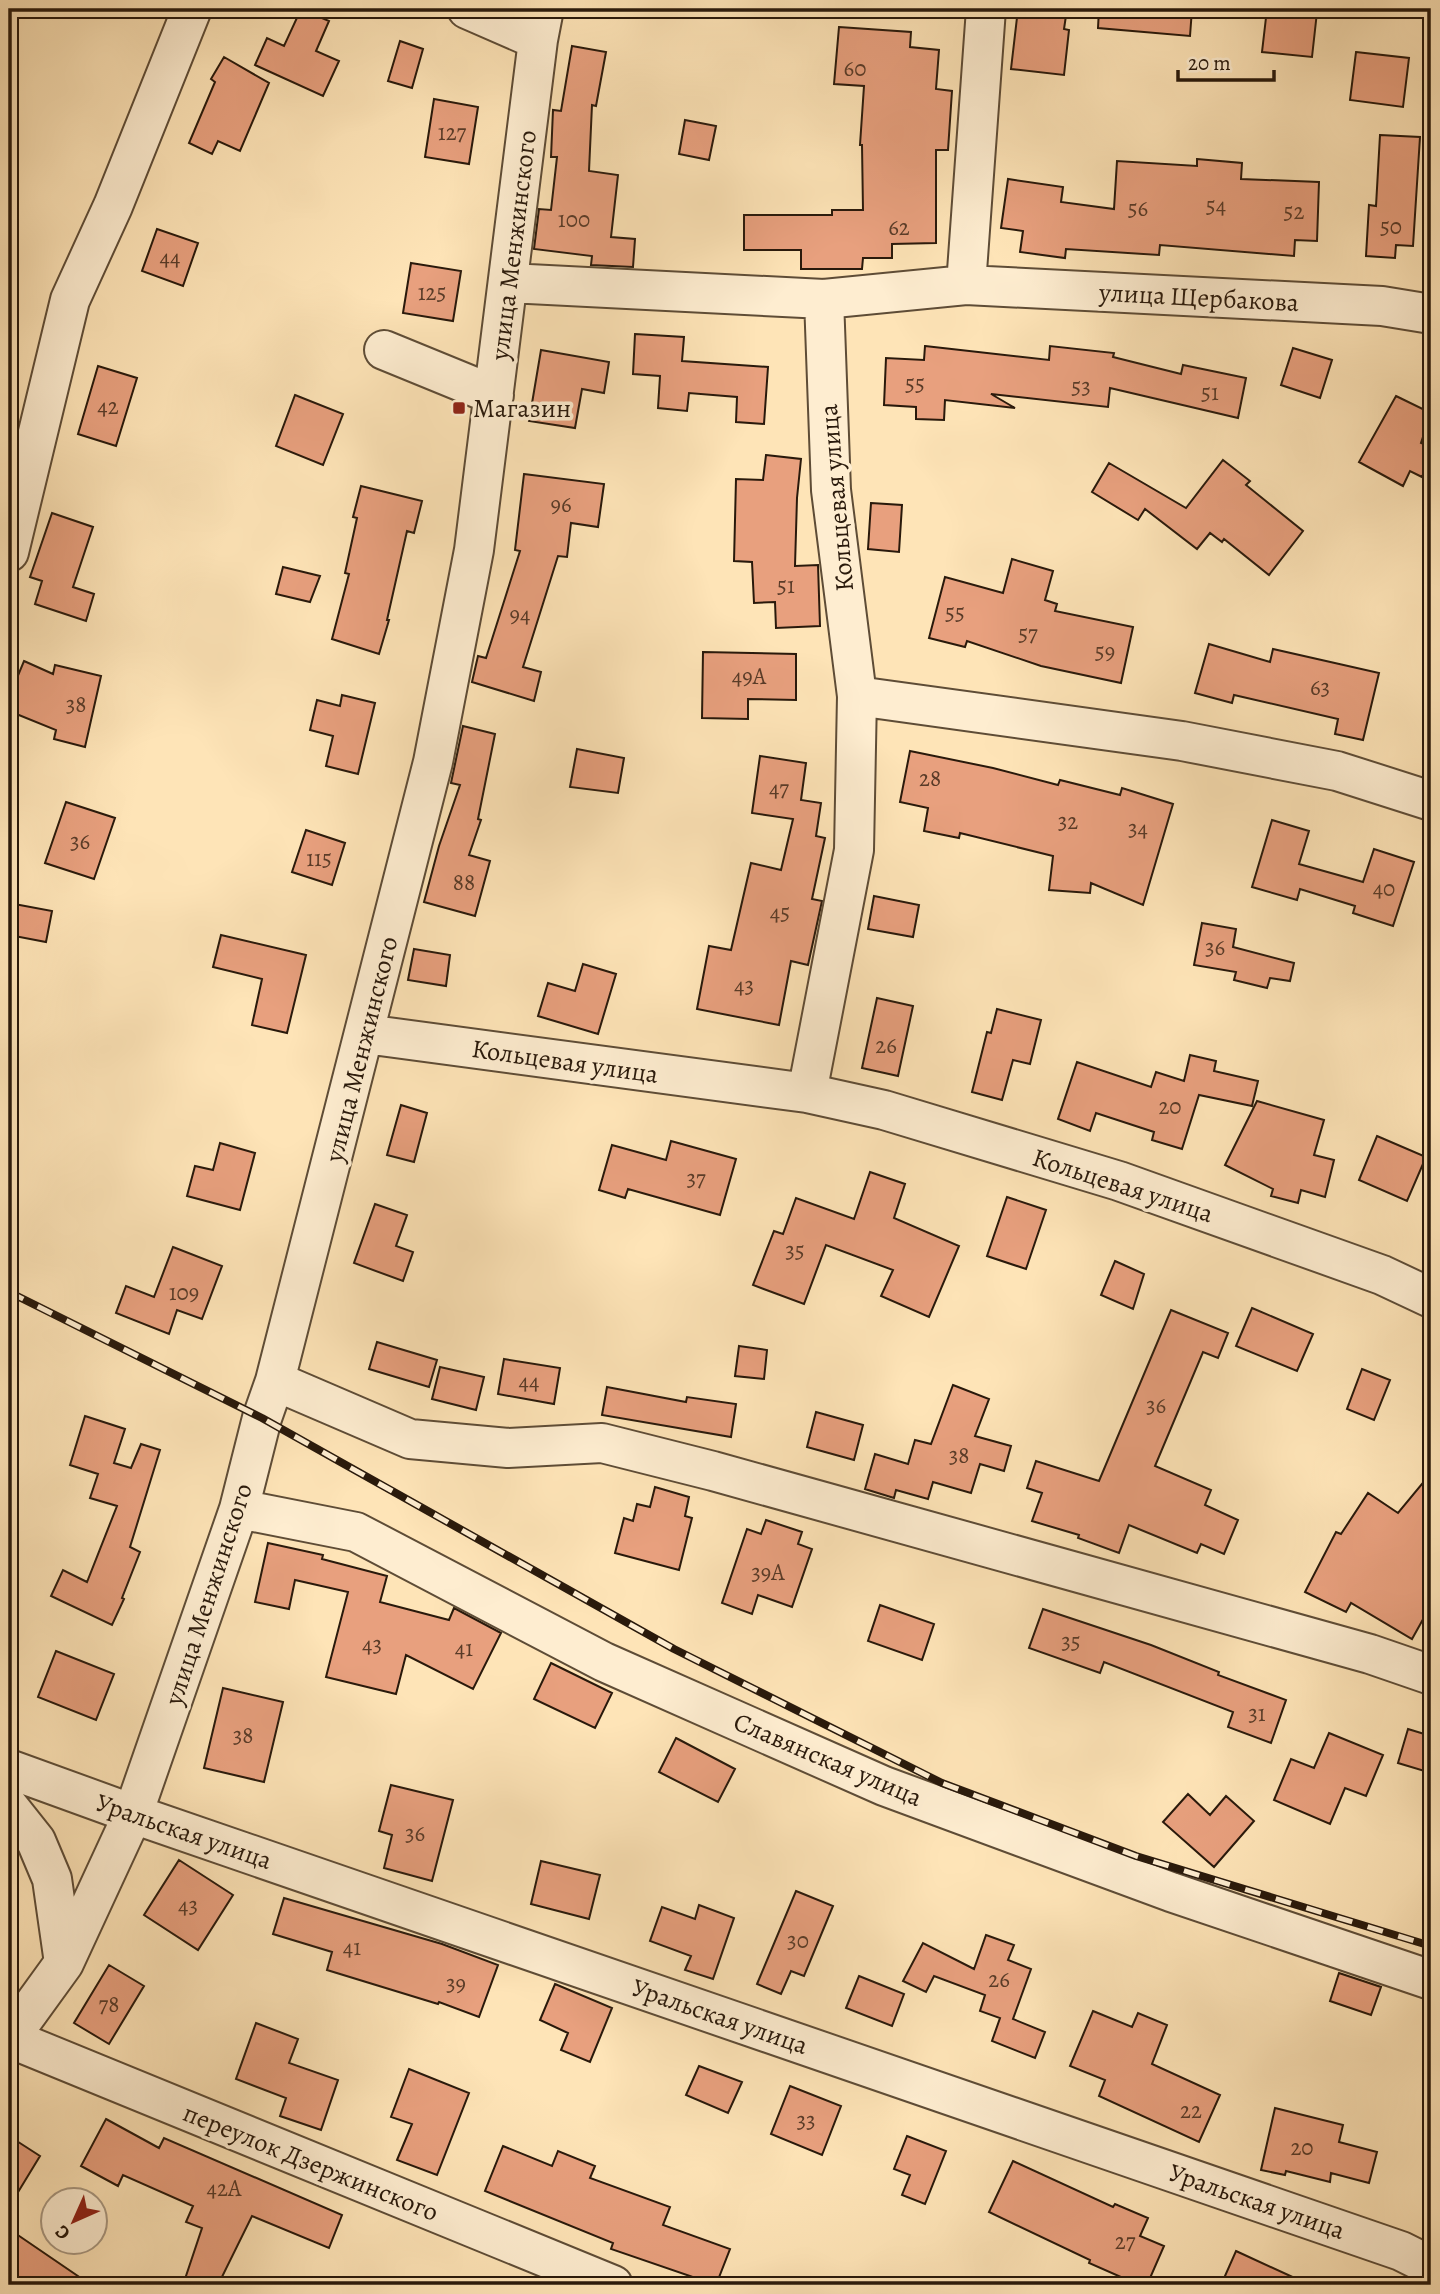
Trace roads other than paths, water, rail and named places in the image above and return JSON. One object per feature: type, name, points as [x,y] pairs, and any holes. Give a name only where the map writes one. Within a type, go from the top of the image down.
[{"type":"street","points":[[9,552],[70,300],[113,206],[192,9]]},
{"type":"street","points":[[467,9],[541,25]]},
{"type":"street","points":[[966,285],[986,9]]},
{"type":"street","name":"улица Менжинского","points":[[9,2039],[64,1963],[133,1814],[239,1509],[262,1419],[275,1381],[433,762],[474,550],[541,25]]},
{"type":"street","name":"улица Щербакова","points":[[509,283],[824,299],[966,285],[1382,306],[1431,314]]},
{"type":"street","name":"Кольцевая улица","points":[[807,1093],[855,850],[857,696],[831,489],[824,299]]},
{"type":"street","points":[[384,350],[494,395]]},
{"type":"street","points":[[857,696],[1182,741],[1337,771],[1431,801]]},
{"type":"street","name":"Кольцевая улица","points":[[365,1034],[807,1093],[884,1110],[1119,1181],[1382,1275],[1431,1298]]},
{"type":"street","points":[[275,1381],[410,1439],[508,1448],[602,1443],[713,1471],[1370,1654],[1431,1675]]},
{"type":"street","name":"Славянская улица","points":[[239,1509],[356,1532],[604,1662],[884,1786],[1171,1892],[1431,1980]]},
{"type":"street","name":"Уральская улица","points":[[9,1769],[1401,2251],[1431,2266]]},
{"type":"street","points":[[9,1807],[37,1841],[52,1879],[64,1963]]},
{"type":"street","name":"переулок Дзержинского","points":[[9,2039],[613,2285]]},
{"type":"railway","points":[[9,1292],[262,1418],[674,1649],[942,1783],[1136,1856],[1431,1946]]},
{"type":"place","name":"Магазин","points":[[459,408]]}]
